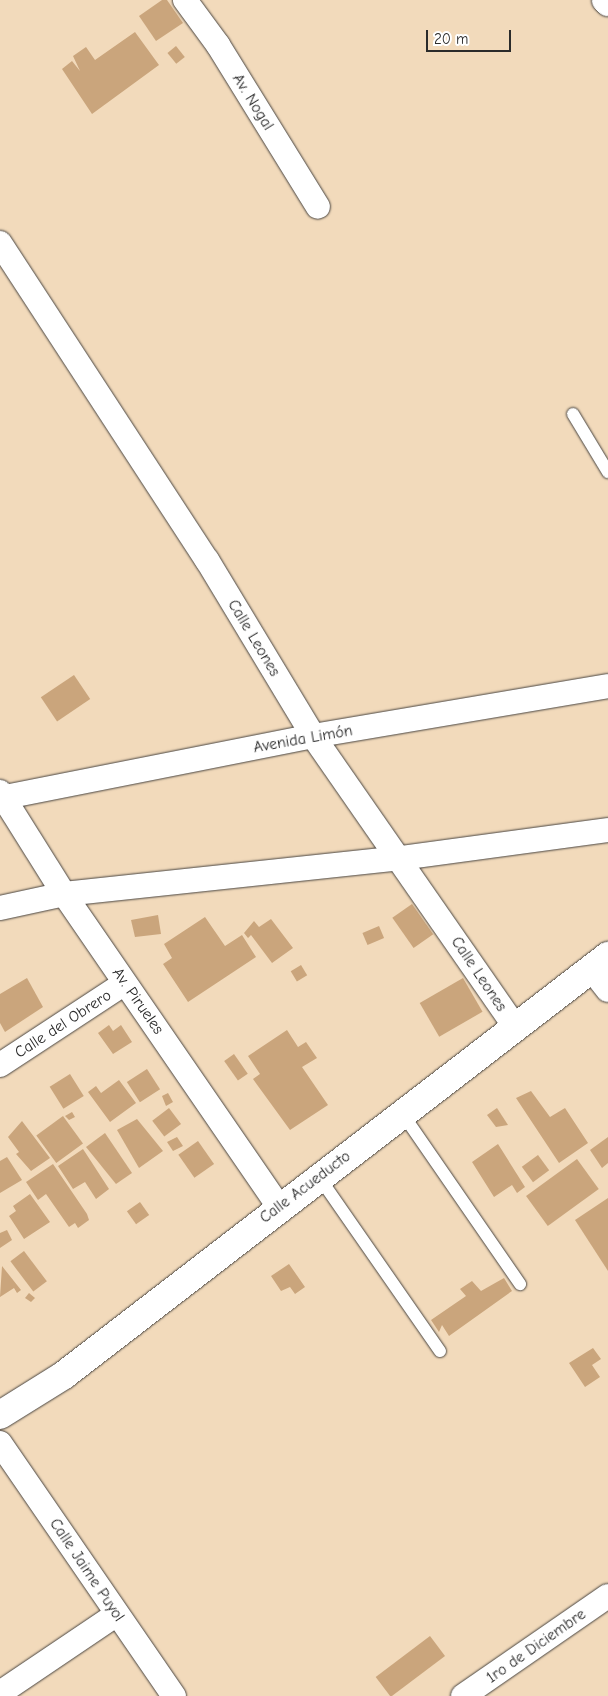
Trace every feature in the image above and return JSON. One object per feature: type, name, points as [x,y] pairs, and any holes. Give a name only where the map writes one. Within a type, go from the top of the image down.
[{"type":"street","name":"Av. Nogal","points":[[185,0],[318,207]]},
{"type":"street","name":"Calle Leones","points":[[0,243],[207,560],[313,736],[401,858],[515,1027]]},
{"type":"street","name":"Avenida Limón","points":[[1,796],[313,736],[608,686]]},
{"type":"street","name":"Av. Pirueles","points":[[1,796],[64,894],[279,1207]]},
{"type":"street","points":[[0,908],[64,894],[401,858],[608,830]]},
{"type":"street","name":"Calle Acueducto","points":[[0,1415],[64,1375],[279,1207],[515,1027],[603,972]]},
{"type":"street","name":"Calle del Obrero","points":[[0,1065],[126,983]]},
{"type":"street","name":"Calle Jaime Puyol","points":[[0,1443],[174,1696]]},
{"type":"street","name":"1ro de Diciembre","points":[[463,1696],[608,1596]]},
{"type":"street","points":[[0,1693],[118,1614]]},
{"type":"lane","points":[[573,414],[608,472]]},
{"type":"lane","points":[[402,1113],[520,1284]]},
{"type":"lane","points":[[319,1177],[440,1351]]},
{"type":"building","points":[[162,0],[167,0],[183,23],[156,41],[139,16]]},
{"type":"building","points":[[135,32],[159,65],[92,114],[62,69],[72,61],[80,71],[73,56],[86,47],[95,60]]},
{"type":"building","points":[[176,46],[185,57],[176,64],[167,53]]},
{"type":"building","points":[[74,675],[90,699],[57,721],[41,697]]},
{"type":"building","points":[[412,904],[433,934],[414,948],[392,918]]},
{"type":"building","points":[[158,915],[161,934],[135,937],[131,920]]},
{"type":"building","points":[[205,917],[225,946],[242,935],[256,957],[188,1002],[163,964],[172,958],[164,944]]},
{"type":"building","points":[[271,919],[293,948],[272,963],[251,935],[248,938],[244,933],[254,921],[259,927]]},
{"type":"building","points":[[379,926],[384,938],[368,945],[362,933]]},
{"type":"building","points":[[301,965],[307,975],[297,981],[291,971]]},
{"type":"building","points":[[27,978],[43,1007],[5,1032],[0,1023],[0,994]]},
{"type":"building","points":[[463,978],[482,1012],[439,1037],[420,1003]]},
{"type":"building","points":[[109,1025],[113,1031],[121,1025],[132,1042],[113,1054],[98,1033]]},
{"type":"building","points":[[287,1030],[298,1047],[306,1042],[317,1058],[302,1067],[328,1105],[290,1130],[253,1079],[260,1074],[248,1056]]},
{"type":"building","points":[[234,1054],[248,1074],[238,1081],[224,1061]]},
{"type":"building","points":[[147,1069],[160,1089],[140,1102],[127,1082]]},
{"type":"building","points":[[70,1074],[84,1096],[63,1109],[50,1087]]},
{"type":"building","points":[[119,1080],[136,1103],[110,1122],[88,1092],[96,1086],[101,1093]]},
{"type":"building","points":[[531,1091],[550,1117],[565,1108],[588,1143],[559,1163],[516,1098]]},
{"type":"building","points":[[168,1093],[173,1102],[166,1106],[162,1096]]},
{"type":"building","points":[[169,1108],[181,1124],[164,1137],[152,1121]]},
{"type":"building","points":[[497,1108],[508,1125],[496,1127],[487,1115]]},
{"type":"building","points":[[72,1112],[75,1117],[69,1120],[65,1116]]},
{"type":"building","points":[[63,1116],[83,1144],[56,1163],[36,1135]]},
{"type":"building","points":[[137,1119],[163,1151],[139,1168],[117,1130]]},
{"type":"building","points":[[22,1121],[50,1158],[31,1171],[16,1154],[19,1152],[8,1137]]},
{"type":"building","points":[[105,1133],[132,1173],[116,1184],[86,1147]]},
{"type":"building","points":[[177,1137],[183,1146],[173,1151],[167,1142]]},
{"type":"building","points":[[608,1137],[608,1163],[602,1168],[590,1150]]},
{"type":"building","points":[[198,1141],[214,1164],[194,1178],[178,1155]]},
{"type":"building","points":[[498,1144],[525,1187],[517,1193],[512,1185],[494,1197],[472,1162]]},
{"type":"building","points":[[83,1149],[109,1189],[96,1199],[85,1182],[73,1189],[58,1166]]},
{"type":"building","points":[[538,1155],[549,1170],[533,1182],[522,1167]]},
{"type":"building","points":[[7,1157],[22,1180],[0,1193],[0,1161]]},
{"type":"building","points":[[577,1159],[599,1189],[548,1226],[526,1196]]},
{"type":"building","points":[[53,1164],[87,1214],[89,1220],[78,1228],[75,1223],[69,1227],[46,1194],[38,1200],[26,1182]]},
{"type":"building","points":[[30,1194],[50,1222],[24,1239],[9,1216],[16,1211],[13,1206]]},
{"type":"building","points":[[608,1198],[608,1271],[575,1220]]},
{"type":"building","points":[[140,1202],[149,1215],[136,1224],[127,1211]]},
{"type":"building","points":[[7,1230],[12,1240],[0,1248],[0,1233]]},
{"type":"building","points":[[24,1251],[47,1281],[33,1292],[10,1261]]},
{"type":"building","points":[[289,1264],[305,1287],[295,1294],[290,1287],[281,1291],[271,1276]]},
{"type":"building","points":[[2,1266],[21,1290],[17,1293],[14,1288],[0,1297]]},
{"type":"building","points":[[504,1278],[512,1291],[449,1336],[442,1325],[439,1332],[431,1320],[466,1296],[460,1289],[472,1281],[481,1291]]},
{"type":"building","points":[[29,1293],[35,1298],[31,1302],[25,1298]]},
{"type":"building","points":[[593,1348],[601,1359],[592,1365],[600,1377],[585,1387],[569,1363]]},
{"type":"building","points":[[430,1636],[445,1656],[392,1696],[376,1677]]}]
